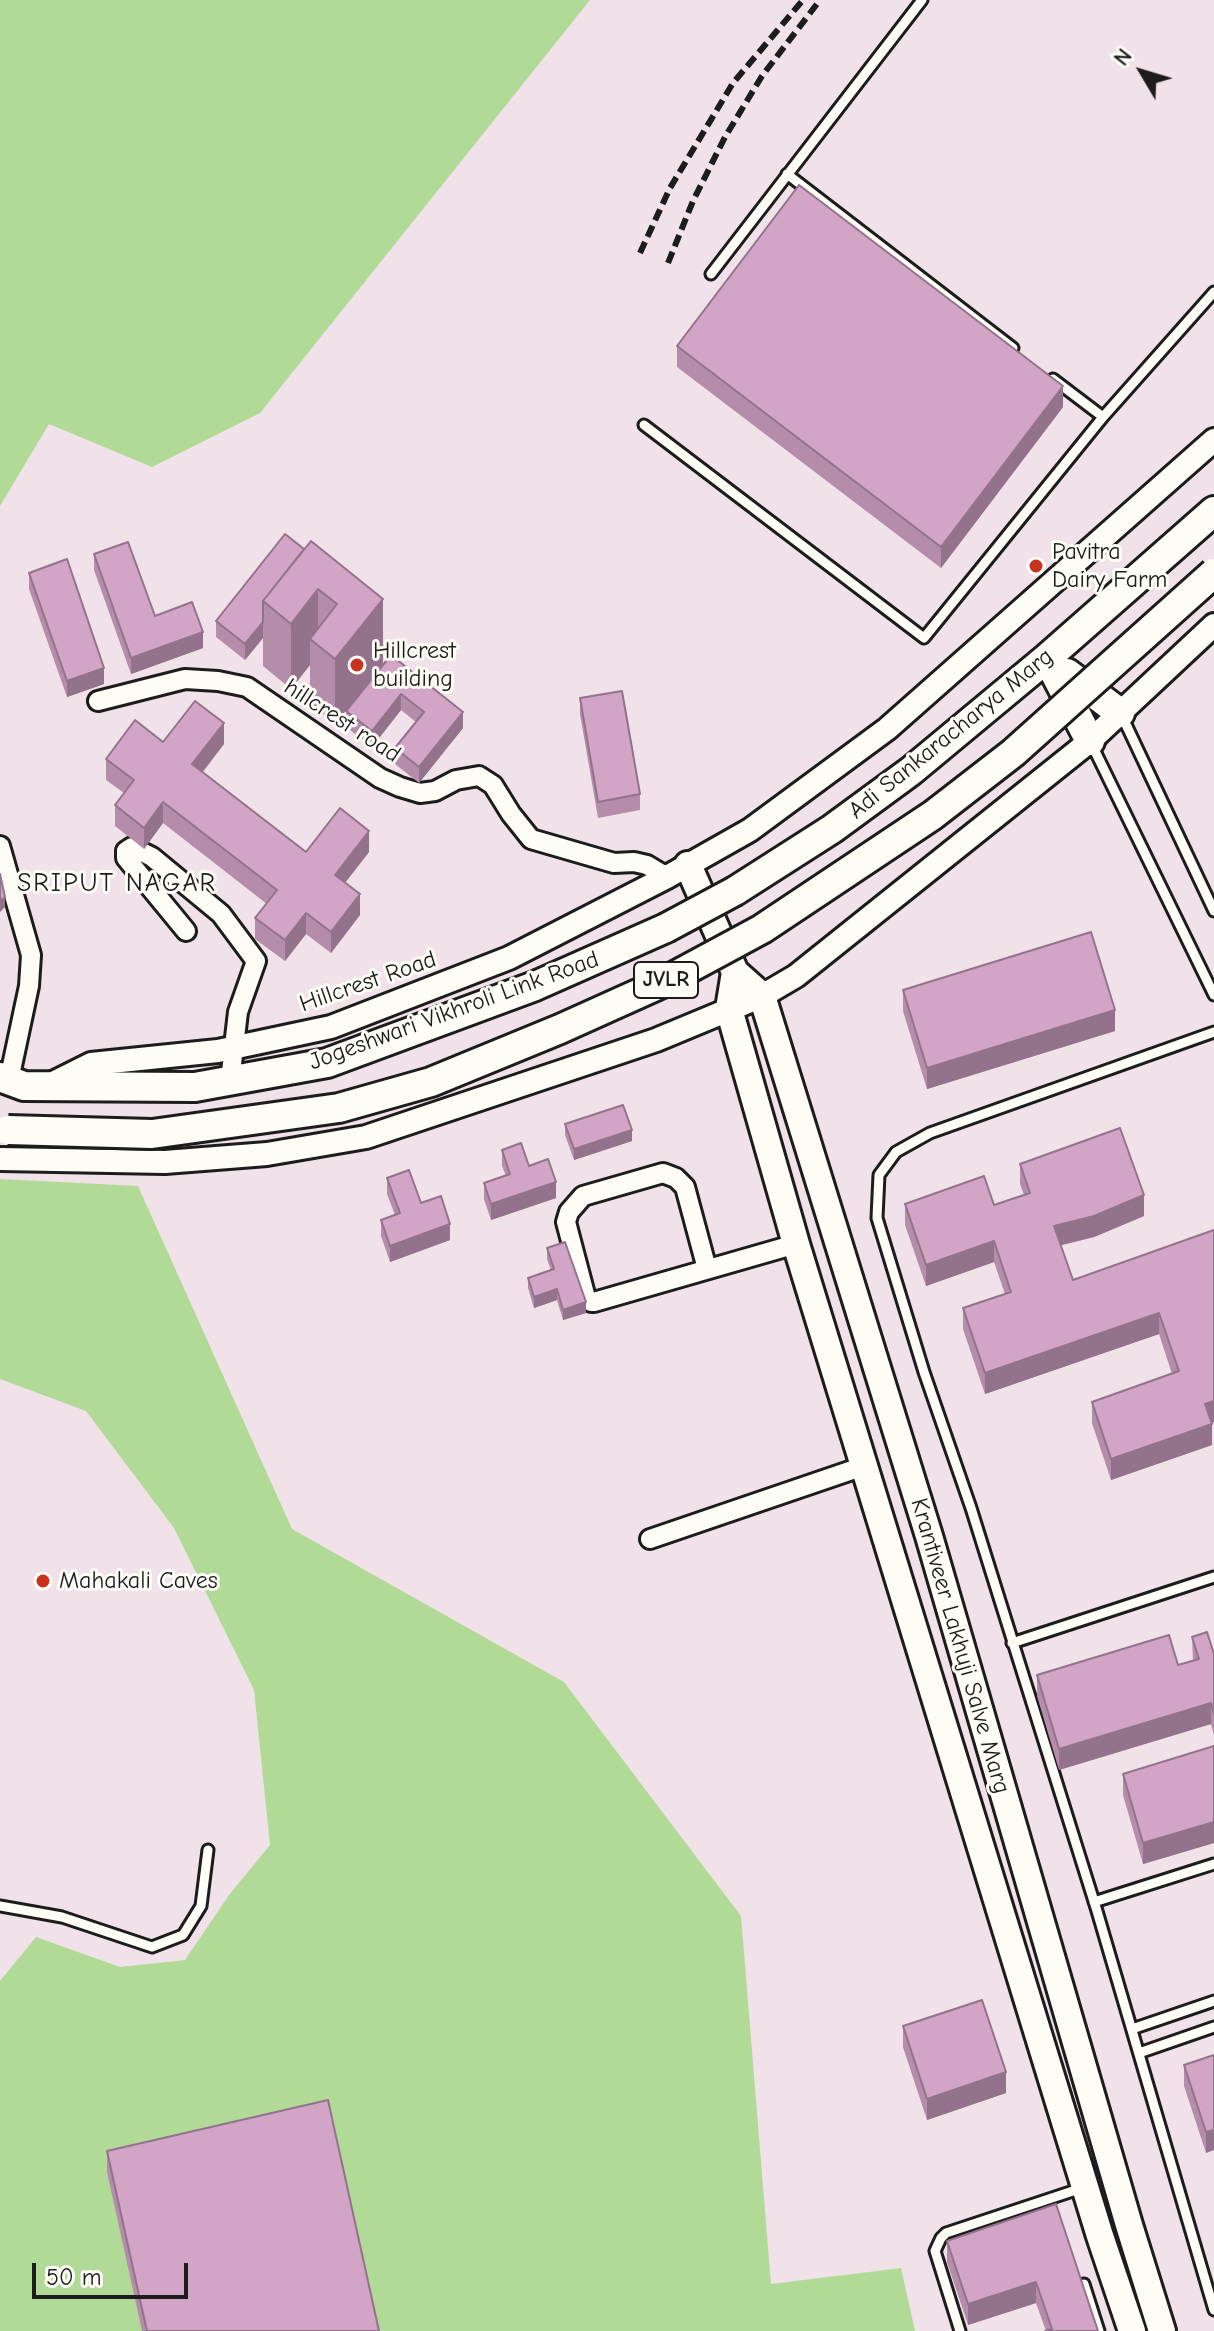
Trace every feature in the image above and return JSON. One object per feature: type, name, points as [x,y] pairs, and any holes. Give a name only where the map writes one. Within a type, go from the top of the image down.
[{"type":"main road","name":"Adi Sankaracharya Marg","points":[[666,928],[735,891],[832,829],[911,771],[1047,658],[1214,511]]},
{"type":"main road","name":"JVLR","points":[[0,1128],[152,1134],[339,1108],[431,1082],[660,984],[762,929],[933,815],[1013,753],[1214,573]]},
{"type":"main road","points":[[1047,658],[1120,713]]},
{"type":"main road","points":[[1047,658],[1090,741]]},
{"type":"main road","points":[[678,871],[735,972],[762,996]]},
{"type":"main road","name":"Jogeshwari Vikhroli Link Road","points":[[4,1079],[24,1086],[46,1087],[195,1087],[327,1063],[535,986],[666,928]]},
{"type":"main road","name":"Krantiveer Lakhuji Salve Marg","points":[[735,972],[729,1009],[796,1244],[1100,2236],[1132,2331]]},
{"type":"main road","name":"Krantiveer Lakhuji Salve Marg","points":[[762,996],[929,1536],[1162,2331]]},
{"type":"main road","points":[[1100,2236],[1129,2225]]},
{"type":"street","name":"Hillcrest Road","points":[[46,1087],[91,1064],[234,1047],[331,1027],[509,958],[678,871],[750,830],[887,729],[1214,440]]},
{"type":"street","points":[[0,1159],[165,1162],[267,1154],[366,1137],[656,1040],[762,996],[796,976],[1090,741],[1214,625]]},
{"type":"street","name":"hillcrest road","points":[[98,701],[185,679],[247,687],[380,778],[400,787],[420,793],[435,791],[456,780],[479,776],[493,785],[531,839],[614,863],[634,862],[678,871]]},
{"type":"street","points":[[0,846],[31,955],[29,986],[4,1079]]},
{"type":"street","points":[[186,931],[126,858],[126,851],[132,847],[152,857],[221,914],[256,961],[238,1012],[230,1081]]},
{"type":"street","points":[[707,1269],[685,1187],[676,1178],[663,1173],[583,1196],[569,1212],[566,1222],[586,1298],[591,1302],[796,1244]]},
{"type":"street","points":[[650,1539],[864,1466]]},
{"type":"lane","points":[[711,274],[922,0]]},
{"type":"lane","points":[[787,174],[1027,359]]},
{"type":"lane","points":[[644,425],[924,638],[1103,417],[1214,292]]},
{"type":"lane","points":[[1040,369],[1103,417]]},
{"type":"lane","points":[[1120,713],[1214,911]]},
{"type":"lane","points":[[1090,741],[1214,995]]},
{"type":"lane","points":[[1214,1032],[930,1133],[896,1152],[879,1175],[877,1218],[1094,1902],[1214,2310]]},
{"type":"lane","points":[[1012,1643],[1214,1577]]},
{"type":"lane","points":[[0,1906],[62,1917],[152,1947],[183,1935],[201,1906],[208,1850]]},
{"type":"lane","points":[[1094,1902],[1214,1864]]},
{"type":"lane","points":[[1132,2029],[1214,2001]]},
{"type":"lane","points":[[1139,2053],[1214,2027]]},
{"type":"lane","points":[[960,2331],[935,2251],[941,2238],[946,2233],[1085,2187]]},
{"type":"lane","points":[[1084,2284],[1099,2331]]},
{"type":"green space","points":[[0,0],[590,0],[260,413],[152,467],[49,424],[0,506]]},
{"type":"green space","points":[[0,1179],[138,1186],[292,1529],[564,1682],[741,1916],[771,2284],[901,2268],[915,2331],[0,2331],[0,1981],[36,1937],[120,1967],[185,1960],[229,1895],[270,1845],[254,1690],[174,1528],[86,1411],[0,1379]]},
{"type":"building","points":[[799,185],[1063,386],[941,547],[677,346]]},
{"type":"building","points":[[285,534],[304,549],[263,601],[263,622],[245,644],[216,621]]},
{"type":"building","points":[[311,541],[383,599],[335,659],[310,639],[337,604],[318,589],[291,624],[263,601]]},
{"type":"building","points":[[128,542],[155,616],[192,602],[203,632],[131,658],[94,554]]},
{"type":"building","points":[[67,559],[104,668],[67,681],[29,573]]},
{"type":"building","points":[[391,655],[463,712],[419,767],[395,748],[424,712],[401,694],[372,731],[346,711]]},
{"type":"building","points":[[622,691],[640,794],[598,802],[580,698]]},
{"type":"building","points":[[195,701],[224,723],[192,764],[306,852],[340,808],[369,831],[335,875],[360,894],[331,932],[306,913],[285,940],[255,918],[277,890],[163,802],[144,828],[115,805],[134,780],[106,759],[135,720],[163,742]]},
{"type":"building","points":[[0,874],[5,897],[0,901]]},
{"type":"building","points":[[1091,932],[1115,1010],[927,1068],[903,990]]},
{"type":"building","points":[[623,1105],[632,1130],[574,1149],[565,1124]]},
{"type":"building","points":[[1120,1128],[1144,1195],[1094,1216],[1054,1226],[1073,1280],[1214,1230],[1214,1401],[1205,1404],[1212,1424],[1111,1459],[1092,1402],[1179,1371],[1159,1313],[985,1373],[963,1308],[1011,1292],[994,1241],[926,1265],[905,1204],[984,1176],[994,1205],[1030,1193],[1020,1164]]},
{"type":"building","points":[[521,1143],[529,1166],[548,1159],[556,1182],[491,1204],[484,1183],[510,1174],[502,1150]]},
{"type":"building","points":[[409,1170],[421,1203],[441,1196],[450,1224],[390,1246],[381,1220],[400,1213],[387,1178]]},
{"type":"building","points":[[565,1242],[586,1302],[563,1310],[557,1289],[534,1297],[528,1278],[554,1269],[547,1248]]},
{"type":"building","points":[[1207,1632],[1214,1654],[1214,1714],[1211,1703],[1059,1749],[1037,1675],[1169,1635],[1178,1665],[1199,1659],[1192,1637]]},
{"type":"building","points":[[1214,1746],[1214,1822],[1143,1843],[1123,1774]]},
{"type":"building","points":[[982,2000],[1006,2072],[927,2099],[903,2026]]},
{"type":"building","points":[[1214,2055],[1214,2130],[1206,2132],[1184,2065]]},
{"type":"building","points":[[328,2100],[379,2331],[147,2331],[107,2151]]},
{"type":"building","points":[[1056,2204],[1098,2331],[1045,2331],[1052,2329],[1036,2282],[968,2304],[947,2241]]},
{"type":"railway","points":[[640,253],[670,188],[733,83],[803,0]]},
{"type":"railway","points":[[668,263],[693,201],[725,137],[762,76],[820,0]]},
{"type":"place","name":"Pavitra Dairy Farm","points":[[1036,566]]},
{"type":"place","name":"Hillcrest building","points":[[357,665]]},
{"type":"place","name":"Mahakali Caves","points":[[43,1581]]},
{"type":"district","name":"SRIPUT NAGAR","points":[[117,884]]}]
